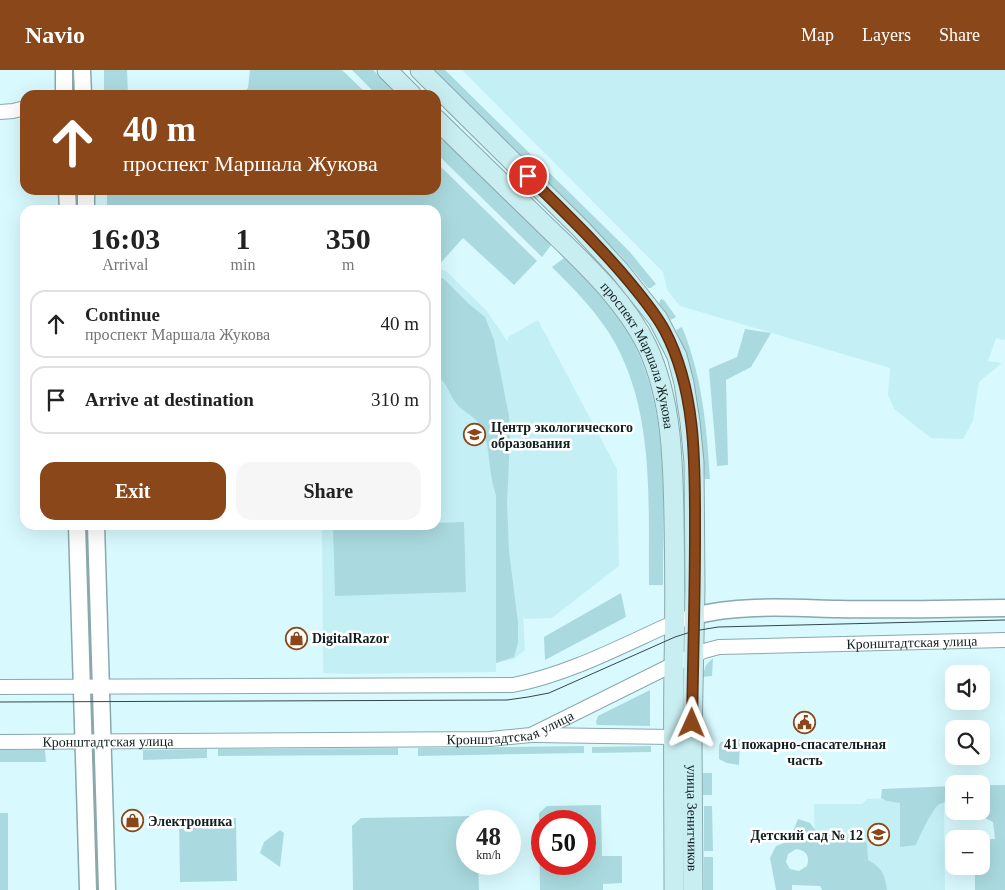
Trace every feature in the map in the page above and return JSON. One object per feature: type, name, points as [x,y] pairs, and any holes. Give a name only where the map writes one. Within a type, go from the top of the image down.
[{"type":"main road","points":[[386,70],[407,90]]},
{"type":"main road","name":"проспект Маршала Жукова","points":[[420,70],[440,90]]},
{"type":"main road","name":"проспект Маршала Жукова","points":[[441,91],[581,229],[641,296],[666,331],[677,356],[684,382],[690,422],[695,505],[693,655]]},
{"type":"main road","name":"проспект Маршала Жукова","points":[[441,124],[556,236],[602,284],[629,316],[646,345],[664,396],[669,428],[674,497],[674,664]]},
{"type":"main road","name":"улица Зенитчиков","points":[[692,890],[693,655]]},
{"type":"main road","name":"улица Зенитчиков","points":[[674,664],[674,890]]},
{"type":"street","points":[[64,70],[64,90]]},
{"type":"street","points":[[82,70],[83,90]]},
{"type":"street","points":[[0,112],[20,109]]},
{"type":"street","points":[[77,530],[88,890]]},
{"type":"street","points":[[96,530],[107,890]]},
{"type":"street","points":[[0,687],[513,685],[557,674],[675,622],[718,611],[795,608],[1005,608]]},
{"type":"street","name":"Кронштадтская улица","points":[[0,742],[490,739],[531,736],[693,655],[719,647],[1005,640]]},
{"type":"street","points":[[531,736],[673,737]]},
{"type":"shaded area","points":[[104,70],[127,70],[128,90],[104,90]]},
{"type":"shaded area","points":[[250,70],[342,70],[363,90],[246,90],[248,88]]},
{"type":"shaded area","points":[[352,70],[373,70],[394,90],[372,90]]},
{"type":"shaded area","points":[[431,70],[445,70],[629,251],[656,284],[648,288],[622,257]]},
{"type":"shaded area","points":[[462,70],[1005,70],[1005,340],[996,338],[988,361],[1002,363],[979,382],[973,421],[963,439],[931,438],[894,409],[888,395],[890,368],[680,306],[667,290],[663,272]]},
{"type":"shaded area","points":[[441,137],[552,244],[542,257],[441,158]]},
{"type":"shaded area","points":[[441,167],[537,261],[514,285],[463,238],[441,262],[441,205],[107,205],[107,195],[441,195]]},
{"type":"shaded area","points":[[564,258],[594,288],[620,320],[637,349],[649,381],[661,448],[664,517],[663,585],[649,585],[647,461],[637,400],[628,371],[609,332],[586,303],[552,267]]},
{"type":"shaded area","name":"Центр экологического образования","points":[[441,270],[446,271],[486,310],[508,342],[508,337],[538,320],[617,469],[619,566],[552,618],[524,619],[523,613],[525,650],[514,659],[496,663],[496,672],[323,673],[322,530],[441,530]]},
{"type":"shaded area","points":[[441,278],[485,317],[494,340],[509,416],[510,438],[507,503],[509,551],[518,622],[518,643],[514,657],[496,663],[496,495],[486,442],[481,427],[454,400],[441,379]]},
{"type":"shaded area","points":[[661,299],[664,300],[676,317],[671,320],[659,303]]},
{"type":"shaded area","points":[[682,327],[699,383],[705,421],[710,479],[705,479],[686,354],[676,330]]},
{"type":"shaded area","points":[[745,329],[771,333],[751,367],[726,380],[728,465],[717,466],[709,369],[737,357]]},
{"type":"shaded area","points":[[464,522],[466,592],[335,596],[333,530],[441,530],[441,523]]},
{"type":"shaded area","points":[[621,593],[626,617],[545,660],[544,637]]},
{"type":"shaded area","points":[[713,658],[712,676],[702,677],[706,665]]},
{"type":"shaded area","points":[[650,690],[650,726],[597,725],[598,716]]},
{"type":"shaded area","points":[[740,739],[739,765],[727,763],[719,759],[719,745],[721,742]]},
{"type":"shaded area","points":[[584,746],[584,753],[418,756],[418,748]]},
{"type":"shaded area","points":[[651,746],[651,752],[592,753],[592,747]]},
{"type":"shaded area","points":[[398,748],[398,755],[218,756],[218,749]]},
{"type":"shaded area","points":[[207,749],[207,758],[143,760],[143,750]]},
{"type":"shaded area","points":[[0,750],[45,750],[46,762],[0,762]]},
{"type":"shaded area","points":[[703,773],[712,773],[712,795],[703,795]]},
{"type":"shaded area","points":[[990,785],[1005,785],[1005,890],[975,890],[975,875],[990,875],[990,839],[995,839],[993,822],[989,820]]},
{"type":"shaded area","points":[[945,786],[945,802],[935,808],[916,845],[900,847],[900,803],[881,798],[882,789]]},
{"type":"shaded area","name":"Детский сад № 12","points":[[944,796],[945,890],[844,890],[815,866],[814,804],[862,804],[867,799]]},
{"type":"shaded area","points":[[601,805],[602,856],[622,856],[622,883],[603,884],[603,890],[540,890],[540,875],[596,875],[596,810],[542,810],[547,806]]},
{"type":"shaded area","points":[[704,806],[712,806],[713,851],[704,851]]},
{"type":"shaded area","points":[[0,813],[8,813],[8,890],[0,890]]},
{"type":"shaded area","points":[[456,816],[456,875],[478,875],[479,890],[353,890],[352,826],[361,818]]},
{"type":"shaded area","points":[[236,818],[237,881],[180,882],[179,819]]},
{"type":"shaded area","points":[[798,819],[810,823],[816,831],[839,838],[859,837],[867,843],[868,860],[882,872],[887,890],[822,890],[820,886],[792,885],[792,890],[776,890],[770,858],[776,846],[789,841]],"holes":[[[796,849],[805,852],[808,862],[807,866],[799,871],[790,869],[786,862],[788,854]]]},
{"type":"shaded area","points":[[280,830],[284,833],[280,867],[260,853],[264,842]]},
{"type":"shaded area","points":[[704,857],[713,857],[713,890],[704,890]]},
{"type":"tram line","points":[[0,702],[507,700],[549,693],[675,637],[694,631],[718,627],[1005,620]]},
{"type":"place","name":"Центр экологического образования","points":[[475,435]]},
{"type":"place","name":"DigitalRazor","points":[[296,638]]},
{"type":"place","name":"41 пожарно-спасательная часть","points":[[805,722]]},
{"type":"place","name":"Электроника","points":[[132,821]]},
{"type":"place","name":"Детский сад № 12","points":[[879,835]]},
{"type":"route","points":[[528,176],[581,229],[638,292],[666,331],[677,356],[684,382],[694,462],[695,588],[692,723]]}]
